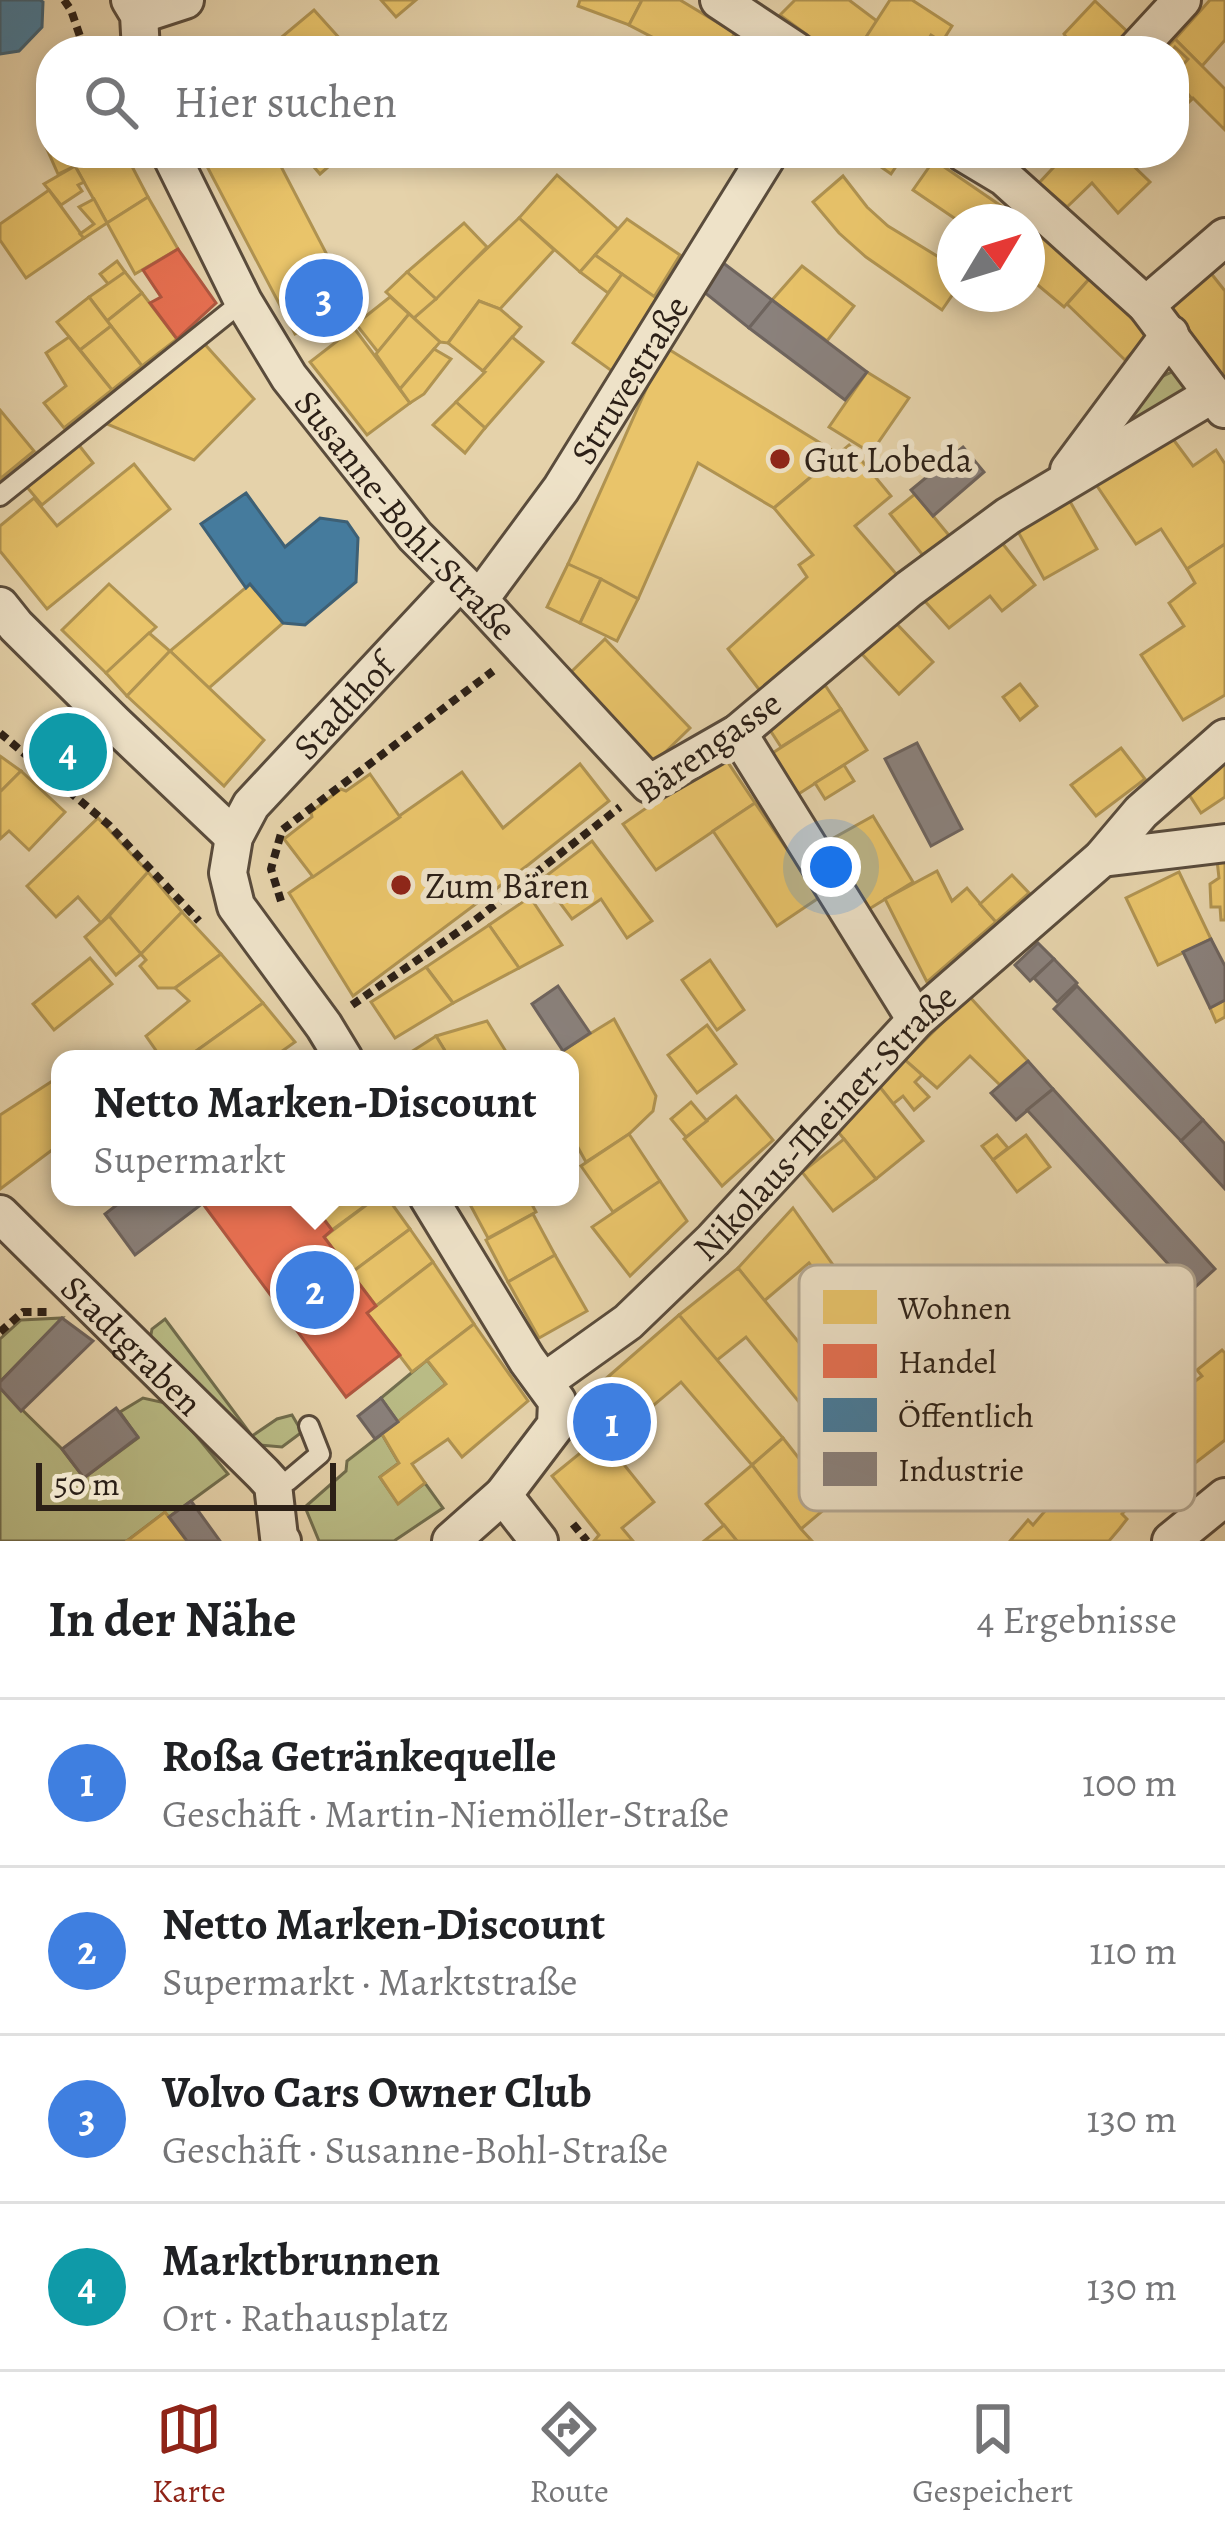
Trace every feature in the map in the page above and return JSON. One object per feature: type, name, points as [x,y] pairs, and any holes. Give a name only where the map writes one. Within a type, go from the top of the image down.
[{"type":"street","points":[[137,22],[185,0]]},
{"type":"street","points":[[719,0],[773,36]]},
{"type":"street","points":[[1150,36],[1182,0]]},
{"type":"street","name":"Susanne-Bohl-Straße","points":[[177,168],[243,301],[289,377],[415,536],[649,784]]},
{"type":"street","name":"Struvestraße","points":[[469,591],[561,489],[760,168]]},
{"type":"street","points":[[1021,168],[1146,304],[1219,402]]},
{"type":"street","points":[[1146,304],[1225,237]]},
{"type":"street","name":"Bärengasse","points":[[1060,483],[1170,334]]},
{"type":"street","name":"Bärengasse","points":[[649,784],[738,733],[966,545],[1060,483],[1219,402]]},
{"type":"street","name":"Stadthof","points":[[234,837],[250,805],[469,591]]},
{"type":"street","points":[[0,606],[234,837],[228,873],[236,906],[339,1050]]},
{"type":"street","points":[[738,733],[916,1020]]},
{"type":"street","name":"Nikolaus-Theiner-Straße","points":[[544,1382],[628,1322],[713,1240],[916,1020],[1102,858],[1141,812],[1225,738]]},
{"type":"street","points":[[1102,858],[1225,842]]},
{"type":"street","points":[[433,1206],[557,1401],[556,1425],[503,1495],[452,1541]]},
{"type":"street","name":"Stadtgraben","points":[[0,1214],[273,1485]]},
{"type":"street","points":[[273,1485],[282,1541]]},
{"type":"street","points":[[503,1495],[539,1541]]},
{"type":"street","points":[[1171,1541],[1225,1496]]},
{"type":"lane","points":[[0,496],[243,301]]},
{"type":"lane","points":[[273,1485],[288,1481],[320,1454],[309,1426]]},
{"type":"path","points":[[64,0],[79,36]]},
{"type":"path","points":[[282,905],[271,869],[282,830],[523,648]]},
{"type":"path","points":[[0,733],[110,825],[188,908]]},
{"type":"path","name":"Bärengasse","points":[[352,1005],[474,921],[649,784]]},
{"type":"path","points":[[340,988],[362,1023]]},
{"type":"path","points":[[0,1333],[23,1312],[57,1311],[77,1291]]},
{"type":"green space","points":[[1174,371],[1190,382],[1190,396],[1104,450],[1159,378]]},
{"type":"green space","points":[[62,1318],[0,1382],[0,1339],[21,1320]]},
{"type":"green space","points":[[165,1319],[252,1436],[292,1415],[302,1432],[282,1447],[249,1444],[150,1340],[152,1329]]},
{"type":"green space","points":[[427,1360],[446,1384],[398,1422],[381,1398]]},
{"type":"green space","points":[[0,1388],[62,1449],[84,1478],[138,1438],[120,1412],[143,1398],[170,1404],[228,1474],[127,1541],[0,1541]]},
{"type":"green space","points":[[382,1434],[399,1463],[380,1477],[398,1503],[425,1483],[443,1508],[394,1541],[319,1541],[305,1507],[346,1471],[347,1461]]},
{"type":"building: Wohnen","points":[[381,0],[416,0],[396,17]]},
{"type":"building: Wohnen","points":[[580,0],[642,0],[629,25],[578,6]]},
{"type":"building: Wohnen","points":[[642,0],[680,0],[735,33],[650,36],[629,25]]},
{"type":"building: Wohnen","points":[[795,0],[849,0],[877,21],[867,36],[809,36],[780,15]]},
{"type":"building: Wohnen","points":[[890,0],[912,0],[952,26],[946,36],[867,36]]},
{"type":"building: Wohnen","points":[[1210,0],[1225,0],[1225,40],[1202,66],[1189,53],[1189,36],[1178,36]]},
{"type":"building: Wohnen","points":[[1095,1],[1132,36],[1065,36]]},
{"type":"building: Wohnen","points":[[314,10],[337,36],[283,36]]},
{"type":"building: Wohnen","points":[[1189,53],[1225,89],[1225,130],[1193,98],[1189,102]]},
{"type":"building: Wohnen","points":[[72,168],[84,182],[78,185],[82,191],[61,205],[44,184]]},
{"type":"building: Wohnen","points":[[76,168],[133,168],[148,197],[107,223]]},
{"type":"building: Wohnen","points":[[208,168],[282,168],[351,301],[295,334]]},
{"type":"building: Wohnen","points":[[928,168],[946,168],[998,204],[937,204],[913,190]]},
{"type":"building: Wohnen","points":[[1053,168],[1136,168],[1150,182],[1118,213],[1092,183],[1067,207],[1039,183]]},
{"type":"building: Wohnen","points":[[557,175],[618,229],[580,272],[519,218]]},
{"type":"building: Wohnen","points":[[843,176],[888,226],[937,256],[937,307],[866,257],[813,202]]},
{"type":"building: Wohnen","points":[[49,190],[84,238],[26,278],[0,240],[0,224]]},
{"type":"building: Wohnen","points":[[148,197],[178,249],[135,274],[107,223]]},
{"type":"building: Wohnen","points":[[94,199],[107,223],[84,238],[80,234],[94,224],[79,207]]},
{"type":"building: Wohnen","points":[[519,218],[554,250],[500,309],[479,301],[448,343],[440,342],[414,318]]},
{"type":"building: Wohnen","points":[[627,219],[680,255],[654,297],[595,255]]},
{"type":"building: Wohnen","points":[[464,223],[487,247],[436,299],[407,272]]},
{"type":"building: Wohnen","points":[[1045,237],[1091,277],[1064,307],[1045,291]]},
{"type":"building: Wohnen","points":[[595,255],[622,274],[608,293],[580,272]]},
{"type":"building: Wohnen","points":[[117,261],[125,272],[109,285],[100,274]]},
{"type":"building: Wohnen","points":[[802,266],[854,306],[827,341],[772,300]]},
{"type":"building: Wohnen","points":[[1206,267],[1225,291],[1224,377],[1169,305]]},
{"type":"building: Wohnen","points":[[125,272],[142,293],[107,321],[89,297]]},
{"type":"building: Wohnen","points":[[407,272],[436,299],[414,318],[386,292]]},
{"type":"building: Wohnen","points":[[622,274],[665,304],[616,374],[573,343]]},
{"type":"building: Wohnen","points":[[1091,277],[1151,333],[1125,360],[1067,304]]},
{"type":"building: Wohnen","points":[[142,293],[177,339],[142,366],[107,321]]},
{"type":"building: Wohnen","points":[[89,297],[111,326],[80,350],[57,322]]},
{"type":"building: Wohnen","points":[[390,297],[409,314],[378,352],[356,324]]},
{"type":"building: Wohnen","points":[[479,301],[500,309],[521,327],[483,371],[448,343]]},
{"type":"building: Wohnen","points":[[409,314],[440,342],[400,389],[376,354]]},
{"type":"building: Wohnen","points":[[111,326],[142,366],[112,390],[80,350]]},
{"type":"building: Wohnen","points":[[354,328],[410,403],[367,435],[310,362]]},
{"type":"building: Wohnen","points":[[69,337],[112,390],[64,428],[44,403],[66,386],[46,353]]},
{"type":"building: Wohnen","points":[[512,337],[543,362],[485,428],[456,402]]},
{"type":"building: Wohnen","points":[[201,340],[254,399],[194,460],[102,422],[149,388]]},
{"type":"building: Wohnen","points":[[665,347],[838,454],[774,508],[698,463],[638,599],[568,564]]},
{"type":"building: Wohnen","points":[[434,349],[451,359],[424,394],[410,403],[400,389]]},
{"type":"building: Wohnen","points":[[867,372],[909,398],[871,453],[829,427]]},
{"type":"building: Wohnen","points":[[456,402],[485,428],[465,453],[433,425]]},
{"type":"building: Wohnen","points":[[0,410],[34,451],[0,479]]},
{"type":"building: Wohnen","points":[[1167,431],[1193,466],[1216,450],[1225,464],[1225,544],[1187,569],[1161,529],[1136,544],[1091,477]]},
{"type":"building: Wohnen","points":[[78,444],[93,463],[42,505],[26,486]]},
{"type":"building: Wohnen","points":[[849,445],[891,496],[855,526],[898,576],[761,692],[728,649],[807,577],[799,565],[813,555],[774,508]]},
{"type":"building: Wohnen","points":[[134,464],[170,509],[47,609],[0,551],[0,526],[34,498],[57,526]]},
{"type":"building: Wohnen","points":[[915,494],[952,539],[925,558],[890,514]]},
{"type":"building: Wohnen","points":[[1068,498],[1097,549],[1044,579],[1016,528]]},
{"type":"building: Wohnen","points":[[999,539],[1035,585],[1002,611],[990,596],[949,628],[922,598]]},
{"type":"building: Wohnen","points":[[1225,544],[1225,695],[1183,720],[1141,655],[1184,626],[1169,603],[1195,583],[1187,569]]},
{"type":"building: Wohnen","points":[[568,564],[601,579],[580,623],[547,607]]},
{"type":"building: Wohnen","points":[[601,579],[638,599],[617,641],[580,623]]},
{"type":"building: Wohnen","points":[[109,584],[156,627],[106,673],[62,630]]},
{"type":"building: Wohnen","points":[[250,584],[283,623],[209,688],[170,651]]},
{"type":"building: Wohnen","points":[[895,622],[933,662],[899,694],[862,654]]},
{"type":"building: Wohnen","points":[[149,633],[170,651],[127,696],[106,673]]},
{"type":"building: Wohnen","points":[[605,639],[690,728],[653,764],[569,674]]},
{"type":"building: Wohnen","points":[[170,651],[264,740],[224,786],[127,696]]},
{"type":"building: Wohnen","points":[[1020,684],[1037,706],[1020,720],[1003,697]]},
{"type":"building: Wohnen","points":[[825,685],[841,709],[781,747],[770,730]]},
{"type":"building: Wohnen","points":[[841,709],[867,750],[797,795],[771,754]]},
{"type":"building: Wohnen","points":[[1121,748],[1145,779],[1096,816],[1071,785]]},
{"type":"building: Wohnen","points":[[723,755],[755,803],[656,870],[623,824]]},
{"type":"building: Wohnen","points":[[0,756],[21,771],[0,792]]},
{"type":"building: Wohnen","points":[[1225,758],[1225,797],[1201,813],[1184,787]]},
{"type":"building: Wohnen","name":"Zum Bären","points":[[580,764],[609,801],[353,996],[289,893],[462,772],[503,828]]},
{"type":"building: Wohnen","points":[[844,765],[854,781],[825,799],[815,783]]},
{"type":"building: Wohnen","points":[[21,771],[65,812],[29,850],[9,831],[0,839],[0,792]]},
{"type":"building: Wohnen","points":[[370,774],[400,817],[313,877],[284,839],[341,789],[346,791]]},
{"type":"building: Wohnen","points":[[755,803],[820,897],[777,926],[713,831]]},
{"type":"building: Wohnen","points":[[873,816],[913,882],[861,914],[821,845]]},
{"type":"building: Wohnen","points":[[98,818],[148,872],[101,923],[78,897],[56,917],[27,886]]},
{"type":"building: Wohnen","points":[[592,841],[652,921],[627,938],[601,899],[572,919],[542,879]]},
{"type":"building: Wohnen","points":[[1225,859],[1225,920],[1221,920],[1220,907],[1211,907],[1210,884],[1219,878],[1217,860]]},
{"type":"building: Wohnen","points":[[937,871],[952,901],[967,888],[996,922],[927,982],[885,899]]},
{"type":"building: Wohnen","points":[[148,872],[182,912],[141,954],[109,916]]},
{"type":"building: Wohnen","points":[[1179,872],[1211,939],[1158,965],[1126,898]]},
{"type":"building: Wohnen","points":[[1012,875],[1029,893],[996,922],[980,904]]},
{"type":"building: Wohnen","points":[[530,897],[562,945],[519,968],[489,925]]},
{"type":"building: Wohnen","points":[[182,912],[221,954],[175,988],[158,988],[140,966],[146,960],[141,954]]},
{"type":"building: Wohnen","points":[[109,916],[141,954],[116,975],[85,937]]},
{"type":"building: Wohnen","points":[[489,925],[519,968],[453,1003],[426,967]]},
{"type":"building: Wohnen","points":[[221,954],[263,1003],[198,1050],[156,1050],[146,1036],[189,1001],[175,988]]},
{"type":"building: Wohnen","points":[[90,958],[112,984],[54,1030],[33,1004]]},
{"type":"building: Wohnen","points":[[710,960],[744,1010],[717,1030],[682,980]]},
{"type":"building: Wohnen","points":[[426,967],[453,1003],[395,1038],[371,1002]]},
{"type":"building: Wohnen","points":[[969,996],[1028,1061],[1000,1085],[970,1056],[937,1088],[905,1060]]},
{"type":"building: Wohnen","points":[[1225,1000],[1225,1017],[1216,1022],[1210,1008]]},
{"type":"building: Wohnen","points":[[263,1003],[295,1042],[284,1050],[198,1050]]},
{"type":"building: Wohnen","points":[[614,1019],[656,1096],[653,1111],[629,1134],[586,1162],[579,1149],[579,1050],[564,1050]]},
{"type":"building: Wohnen","points":[[487,1021],[505,1050],[445,1050],[436,1036]]},
{"type":"building: Wohnen","points":[[707,1025],[736,1064],[697,1093],[668,1055]]},
{"type":"building: Wohnen","points":[[436,1036],[445,1050],[414,1050]]},
{"type":"building: Wohnen","points":[[905,1060],[922,1075],[915,1082],[929,1097],[914,1110],[903,1096],[893,1104],[879,1086]]},
{"type":"building: Wohnen","points":[[51,1082],[51,1151],[0,1189],[0,1115]]},
{"type":"building: Wohnen","points":[[879,1086],[923,1141],[876,1179],[835,1128]]},
{"type":"building: Wohnen","points":[[736,1096],[773,1140],[722,1186],[684,1139]]},
{"type":"building: Wohnen","points":[[691,1102],[707,1121],[686,1137],[671,1119]]},
{"type":"building: Wohnen","points":[[629,1134],[660,1181],[613,1212],[581,1166]]},
{"type":"building: Wohnen","points":[[997,1135],[1008,1148],[993,1160],[982,1146]]},
{"type":"building: Wohnen","points":[[1026,1135],[1050,1167],[1017,1192],[993,1160]]},
{"type":"building: Wohnen","points":[[844,1139],[876,1179],[833,1211],[802,1172]]},
{"type":"building: Wohnen","points":[[660,1181],[687,1221],[630,1276],[592,1227]]},
{"type":"building: Wohnen","points":[[314,1206],[365,1206],[332,1230]]},
{"type":"building: Wohnen","points":[[365,1206],[393,1206],[410,1229],[351,1273],[324,1237]]},
{"type":"building: Wohnen","points":[[471,1206],[533,1206],[536,1212],[488,1238]]},
{"type":"building: Wohnen","points":[[793,1208],[833,1265],[799,1265],[799,1271],[764,1301],[738,1268]]},
{"type":"building: Wohnen","points":[[533,1214],[555,1255],[508,1282],[486,1240]]},
{"type":"building: Wohnen","points":[[410,1229],[433,1262],[376,1306],[351,1273]]},
{"type":"building: Wohnen","points":[[555,1255],[587,1311],[539,1338],[508,1282]]},
{"type":"building: Wohnen","points":[[433,1262],[474,1324],[412,1372],[367,1313]]},
{"type":"building: Wohnen","points":[[738,1268],[799,1343],[799,1402],[746,1337],[716,1361],[679,1315]]},
{"type":"building: Wohnen","points":[[679,1315],[783,1438],[752,1465],[681,1382],[635,1421],[602,1382]]},
{"type":"building: Wohnen","points":[[474,1324],[528,1401],[462,1457],[448,1439],[412,1464],[425,1483],[398,1504],[380,1477],[399,1463],[382,1434],[446,1384],[427,1360]]},
{"type":"building: Wohnen","points":[[1222,1350],[1225,1353],[1225,1440],[1195,1463],[1195,1381],[1202,1376],[1197,1370]]},
{"type":"building: Wohnen","points":[[601,1436],[654,1502],[622,1528],[633,1541],[594,1541],[599,1535],[552,1476]]},
{"type":"building: Wohnen","points":[[783,1438],[799,1458],[799,1511],[822,1511],[801,1529],[752,1465]]},
{"type":"building: Wohnen","points":[[752,1465],[812,1541],[737,1541],[706,1504]]},
{"type":"building: Wohnen","points":[[1045,1511],[1125,1511],[1127,1519],[1109,1541],[1010,1541],[1028,1520],[1033,1525]]},
{"type":"building: Wohnen","points":[[165,1512],[187,1541],[127,1541]]},
{"type":"building: Wohnen","points":[[724,1525],[737,1541],[704,1541]]},
{"type":"building: Handel","points":[[178,249],[216,303],[177,339],[150,303],[161,297],[143,270]]},
{"type":"building: Handel","points":[[204,1206],[314,1206],[332,1230],[324,1237],[376,1306],[367,1313],[400,1355],[346,1397]]},
{"type":"building: Öffentlich","points":[[0,0],[43,2],[42,27],[19,51],[0,54]]},
{"type":"building: Öffentlich","points":[[246,493],[285,547],[320,518],[347,522],[358,538],[356,582],[305,625],[283,623],[250,584],[246,588],[201,524]]},
{"type":"building: Industrie","points":[[722,262],[772,300],[749,328],[704,292]]},
{"type":"building: Industrie","points":[[772,300],[867,372],[845,400],[749,328]]},
{"type":"building: Industrie","points":[[963,447],[984,472],[933,516],[911,490]]},
{"type":"building: Industrie","points":[[917,743],[962,829],[931,846],[885,759]]},
{"type":"building: Industrie","points":[[1211,939],[1225,966],[1225,1000],[1210,1008],[1183,952]]},
{"type":"building: Industrie","points":[[1038,943],[1054,959],[1030,981],[1015,965]]},
{"type":"building: Industrie","points":[[1054,959],[1077,983],[1057,1002],[1034,978]]},
{"type":"building: Industrie","points":[[558,986],[590,1033],[562,1050],[532,1004]]},
{"type":"building: Industrie","points":[[1077,986],[1203,1120],[1181,1141],[1054,1009]]},
{"type":"building: Industrie","points":[[1028,1061],[1053,1089],[1016,1120],[991,1093]]},
{"type":"building: Industrie","points":[[1053,1089],[1215,1269],[1195,1287],[1195,1265],[1169,1265],[1027,1110]]},
{"type":"building: Industrie","points":[[1203,1120],[1225,1144],[1225,1189],[1181,1141]]},
{"type":"building: Industrie","points":[[115,1206],[199,1206],[135,1255],[105,1214]]},
{"type":"building: Industrie","points":[[62,1318],[93,1341],[21,1411],[0,1382]]},
{"type":"building: Industrie","points":[[381,1398],[398,1422],[375,1439],[358,1416]]},
{"type":"building: Industrie","points":[[116,1408],[138,1437],[84,1478],[62,1449]]},
{"type":"building: Industrie","points":[[191,1501],[220,1541],[187,1541],[169,1517]]},
{"type":"place","name":"Volvo Cars Owner Club","points":[[324,298]]},
{"type":"place","name":"Gut Lobeda","points":[[780,459]]},
{"type":"place","name":"Marktbrunnen","points":[[68,752]]},
{"type":"place","name":"Zum Bären","points":[[401,885]]},
{"type":"place","name":"Netto Marken-Discount","points":[[315,1290]]},
{"type":"place","name":"Roßa Getränkequelle","points":[[612,1422]]}]
